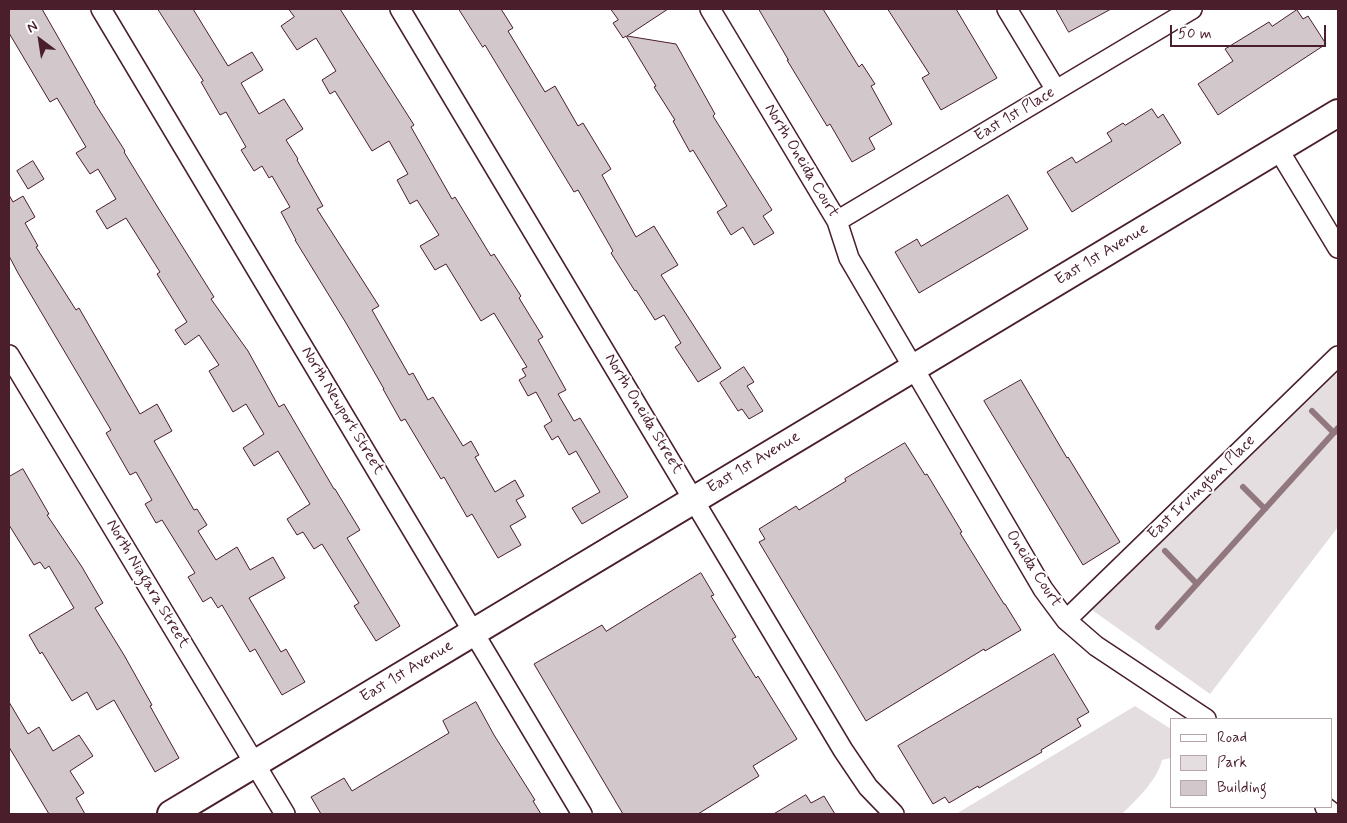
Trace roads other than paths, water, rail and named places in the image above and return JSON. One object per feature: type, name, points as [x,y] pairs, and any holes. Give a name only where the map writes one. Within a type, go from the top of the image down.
[{"type":"street","name":"North Newport Street","points":[[101,9],[582,814]]},
{"type":"street","name":"North Oneida Street","points":[[400,9],[852,764],[868,787],[894,814]]},
{"type":"street","name":"North Oneida Court","points":[[710,9],[837,220],[849,258],[913,369]]},
{"type":"street","points":[[1007,9],[1056,90]]},
{"type":"street","name":"East 1st Place","points":[[837,220],[1192,9]]},
{"type":"street","name":"East 1st Avenue","points":[[171,814],[1338,113]]},
{"type":"street","points":[[1278,149],[1338,248]]},
{"type":"street","name":"North Niagara Street","points":[[9,355],[285,814]]},
{"type":"street","name":"East Irvington Place","points":[[1066,620],[1338,356]]},
{"type":"street","name":"Oneida Court","points":[[913,369],[1033,573],[1066,620],[1096,646],[1204,718]]},
{"type":"waterway","points":[[1312,411],[1334,433]]},
{"type":"waterway","points":[[1158,627],[1338,428]]},
{"type":"waterway","points":[[1243,487],[1265,509]]},
{"type":"waterway","points":[[1165,551],[1197,584]]}]
